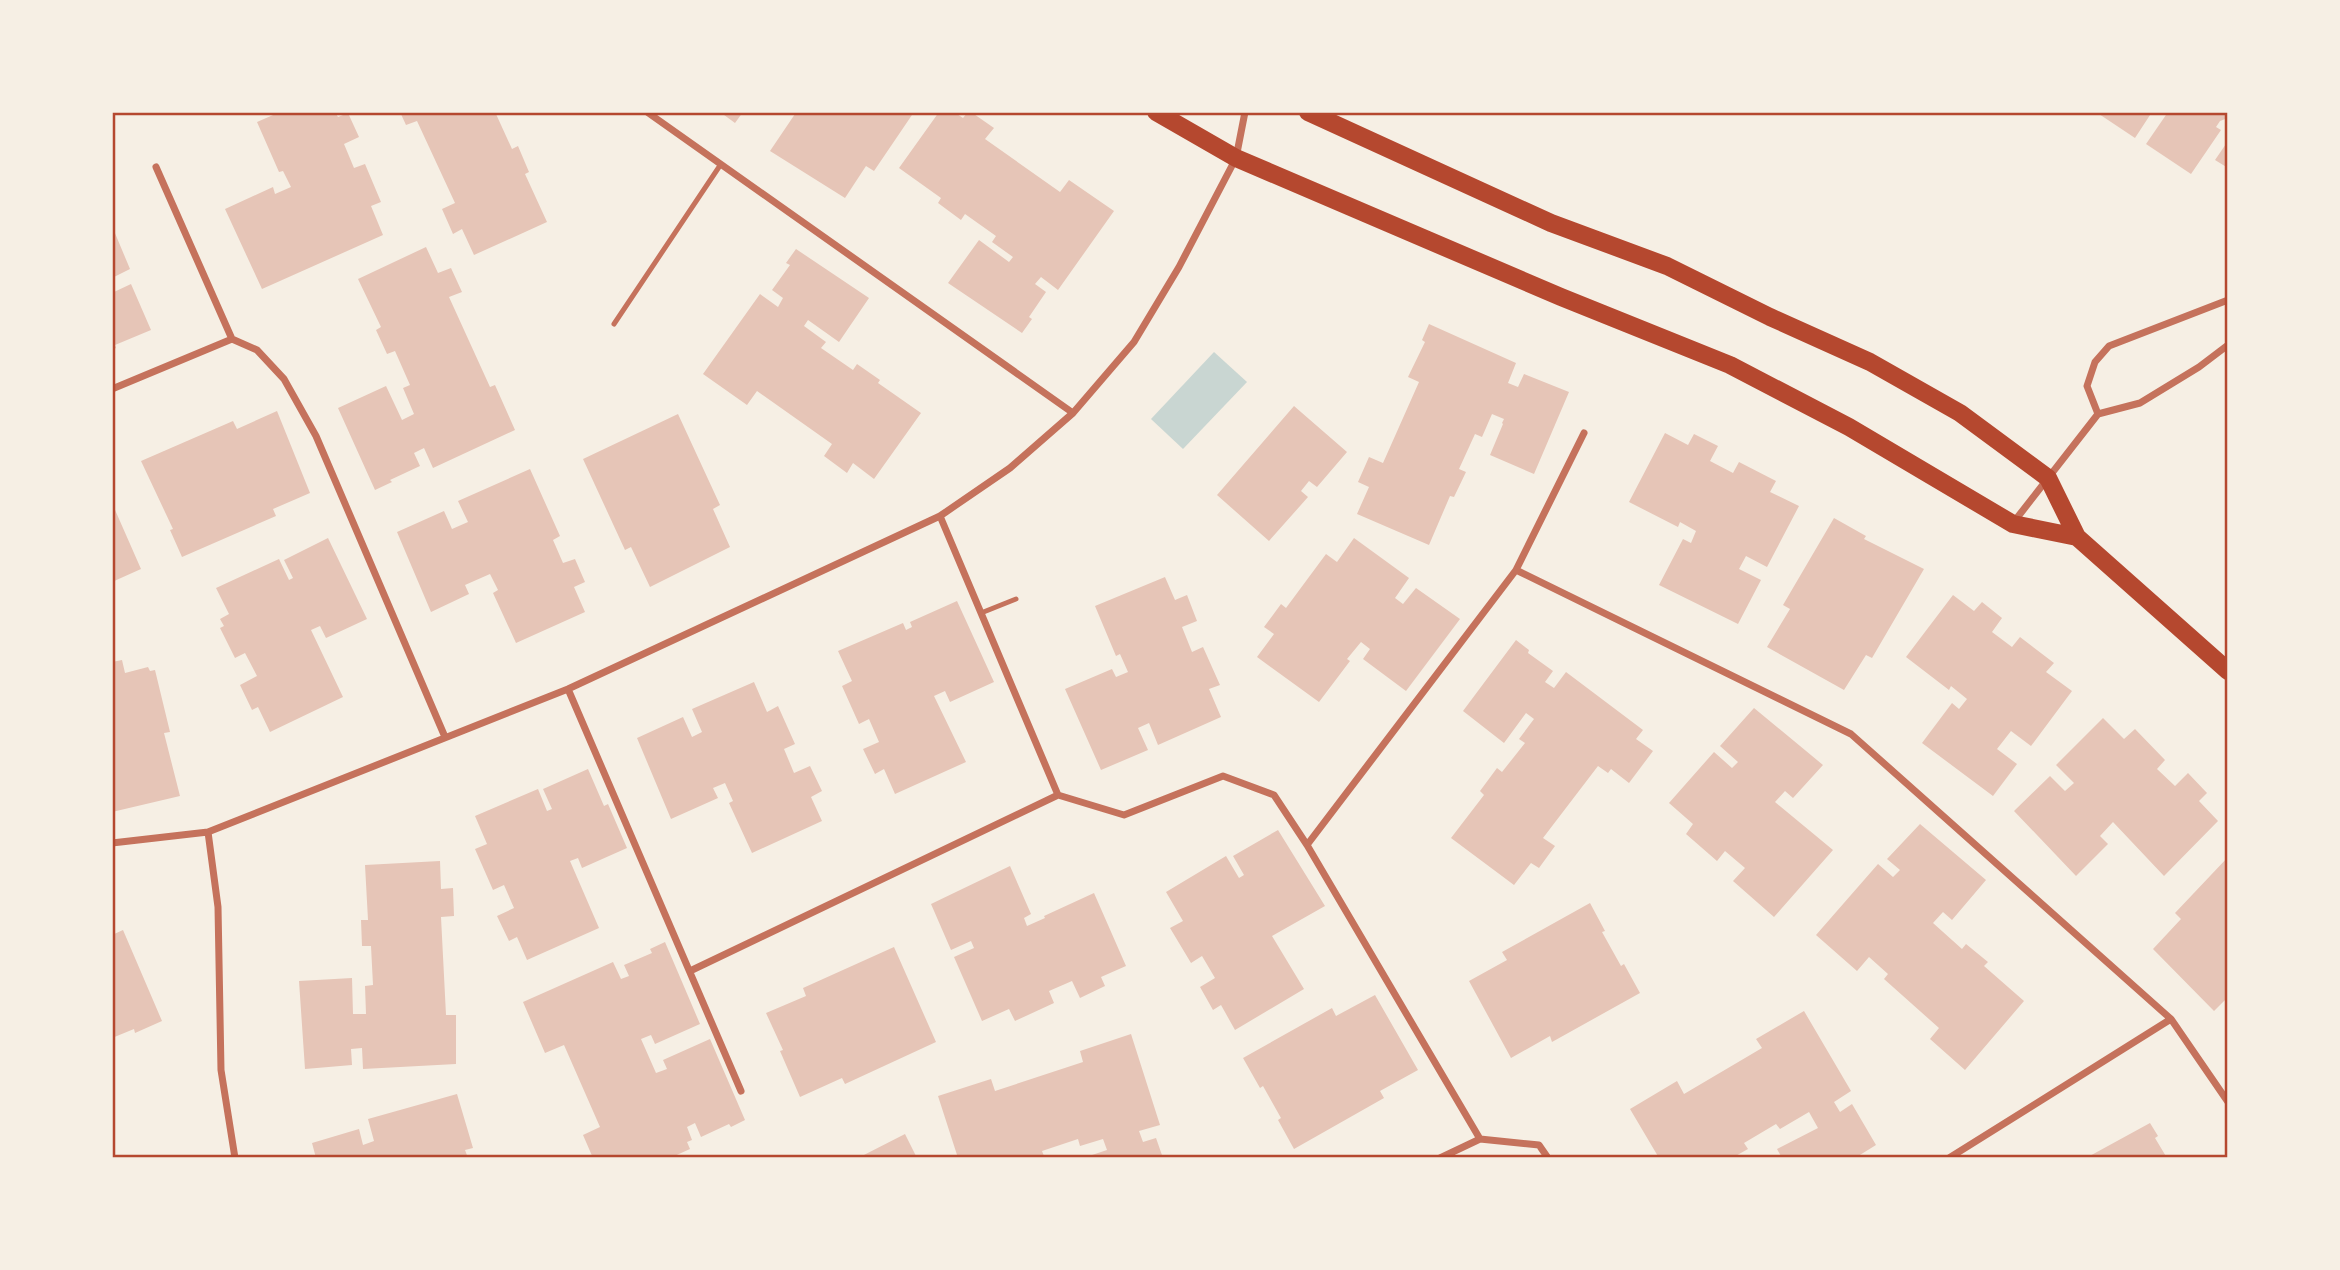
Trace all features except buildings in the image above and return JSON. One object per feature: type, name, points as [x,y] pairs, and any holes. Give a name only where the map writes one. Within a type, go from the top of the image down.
[{"type":"main road","points":[[1156,112],[1236,158],[1561,297],[1730,365],[1849,427],[2013,524],[2077,537]]},
{"type":"main road","points":[[1308,112],[1551,223],[1667,266],[1870,362],[1960,413],[2048,478],[2077,537],[2228,671]]},
{"type":"street","points":[[647,112],[1073,413]]},
{"type":"street","points":[[112,843],[208,832],[568,689],[940,516],[1010,468],[1073,413],[1135,342],[1179,267],[1236,158],[1245,112]]},
{"type":"street","points":[[156,167],[232,338],[257,350],[284,379],[316,436],[445,737]]},
{"type":"street","points":[[2098,414],[2087,386],[2095,362],[2109,346],[2228,300]]},
{"type":"street","points":[[112,388],[232,338]]},
{"type":"street","points":[[2013,524],[2098,414],[2140,403],[2199,367],[2228,345]]},
{"type":"street","points":[[1307,845],[1516,570],[1584,433]]},
{"type":"street","points":[[940,516],[1058,795]]},
{"type":"street","points":[[1516,570],[1851,734],[2171,1019],[2228,1102]]},
{"type":"street","points":[[568,689],[741,1091]]},
{"type":"street","points":[[690,971],[1058,795],[1124,815],[1223,776],[1274,795],[1307,845],[1480,1139]]},
{"type":"street","points":[[208,832],[218,907],[221,1070],[235,1158]]},
{"type":"street","points":[[1950,1158],[2171,1019]]},
{"type":"street","points":[[1440,1158],[1480,1139],[1539,1145],[1548,1158]]},
{"type":"lane","points":[[614,324],[721,164]]},
{"type":"lane","points":[[981,613],[1016,599]]},
{"type":"shaded area","points":[[1214,352],[1247,382],[1183,449],[1151,419]]}]
